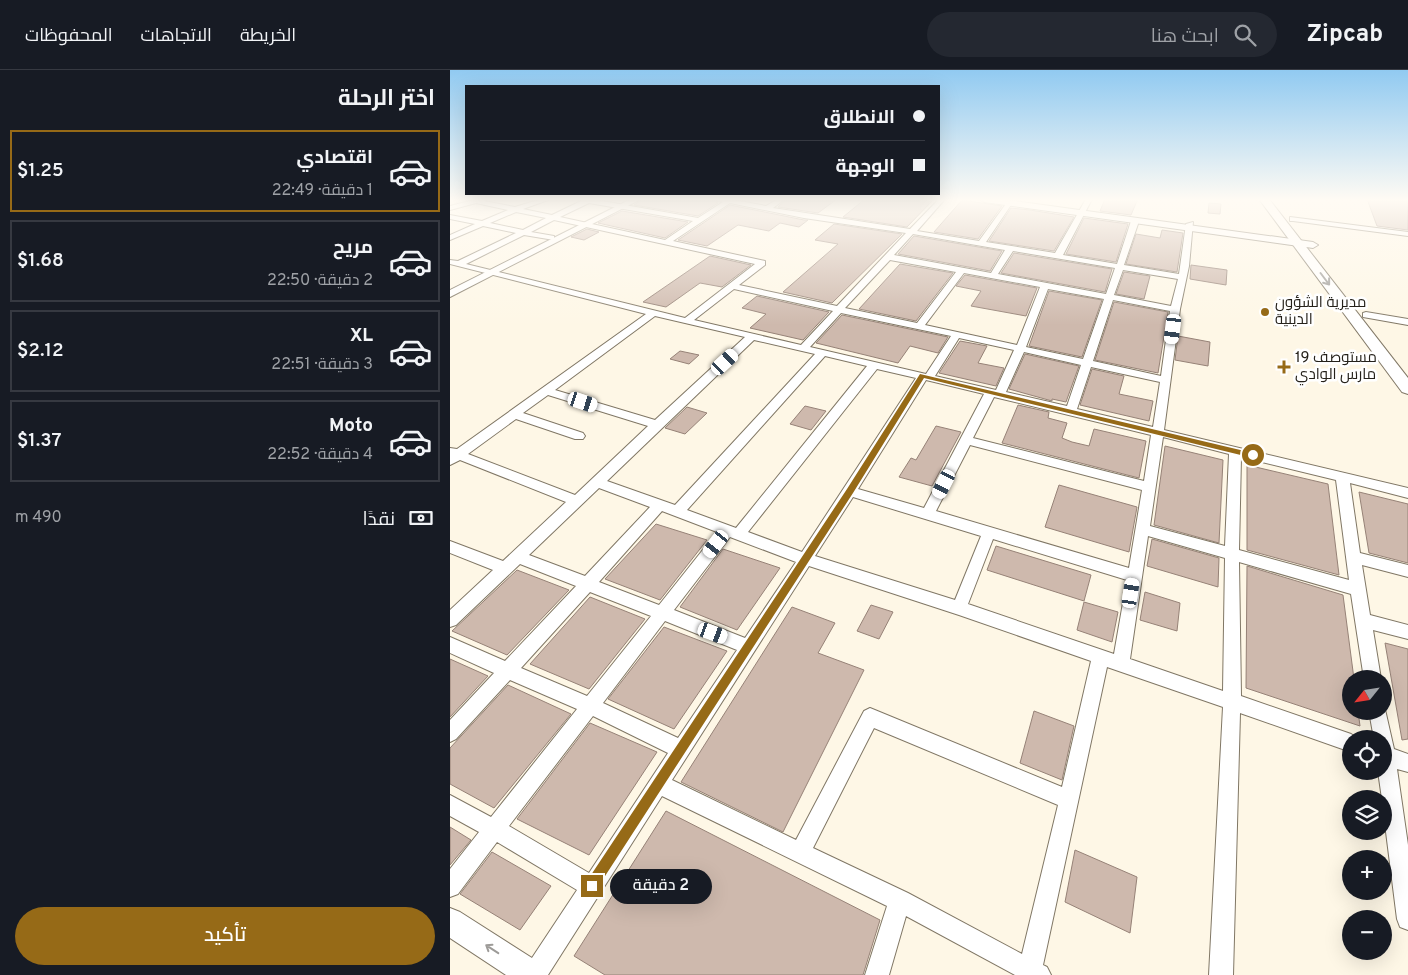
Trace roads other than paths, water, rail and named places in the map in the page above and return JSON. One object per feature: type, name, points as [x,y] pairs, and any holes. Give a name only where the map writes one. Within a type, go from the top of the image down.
[{"type":"main road","points":[[1303,241],[1408,368]]},
{"type":"main road","points":[[1303,241],[1408,389]]},
{"type":"street","points":[[453,265],[503,241]]},
{"type":"street","points":[[450,294],[545,241]]},
{"type":"street","points":[[450,290],[548,241]]},
{"type":"street","points":[[663,241],[762,263],[687,321]]},
{"type":"street","points":[[803,348],[904,241]]},
{"type":"street","points":[[965,241],[1182,277]]},
{"type":"street","points":[[1058,256],[1066,241]]},
{"type":"street","points":[[1071,411],[1129,241]]},
{"type":"street","points":[[1121,663],[1166,380],[1175,309],[1188,241]]},
{"type":"street","points":[[993,276],[1010,248]]},
{"type":"street","points":[[889,257],[1175,309]]},
{"type":"street","points":[[453,265],[491,271],[653,313],[926,376],[1408,493]]},
{"type":"street","points":[[918,327],[962,270]]},
{"type":"street","points":[[928,514],[966,440],[996,393],[1020,349],[1045,285]]},
{"type":"street","points":[[731,286],[1166,380]]},
{"type":"street","points":[[453,456],[653,313]]},
{"type":"street","points":[[1366,315],[1408,322]]},
{"type":"street","points":[[450,620],[752,336]]},
{"type":"street","points":[[450,922],[533,975],[747,646],[926,376],[956,336]]},
{"type":"street","points":[[677,512],[822,352]]},
{"type":"street","points":[[450,886],[662,614],[874,364]]},
{"type":"street","points":[[546,391],[657,426]]},
{"type":"street","points":[[514,414],[579,436]]},
{"type":"street","points":[[966,440],[1149,487]]},
{"type":"street","points":[[1221,975],[1232,701],[1232,555],[1235,451]]},
{"type":"street","points":[[453,456],[577,501]]},
{"type":"street","points":[[1342,476],[1372,670]]},
{"type":"street","points":[[597,482],[805,559],[959,608],[1342,740]]},
{"type":"street","points":[[850,491],[1134,576]]},
{"type":"street","points":[[450,733],[660,506]]},
{"type":"street","points":[[1142,529],[1358,589]]},
{"type":"street","points":[[959,608],[990,532]]},
{"type":"street","points":[[450,547],[506,569]]},
{"type":"street","points":[[1353,556],[1408,571]]},
{"type":"street","points":[[518,557],[747,646]]},
{"type":"street","points":[[1364,620],[1408,632]]},
{"type":"street","points":[[450,645],[590,706],[680,749]]},
{"type":"street","points":[[659,784],[900,901],[1035,973],[1101,656]]},
{"type":"street","points":[[801,852],[870,717],[1070,800]]},
{"type":"street","points":[[1392,754],[1408,763]]},
{"type":"street","points":[[1388,780],[1408,919]]},
{"type":"street","points":[[450,805],[494,828],[592,886]]},
{"type":"street","points":[[876,975],[900,901]]},
{"type":"place","name":"مديرية الشؤون الدينية","points":[[1265,312]]},
{"type":"place","name":"مستوصف 19 مارس الوادي","points":[[1284,367]]}]
